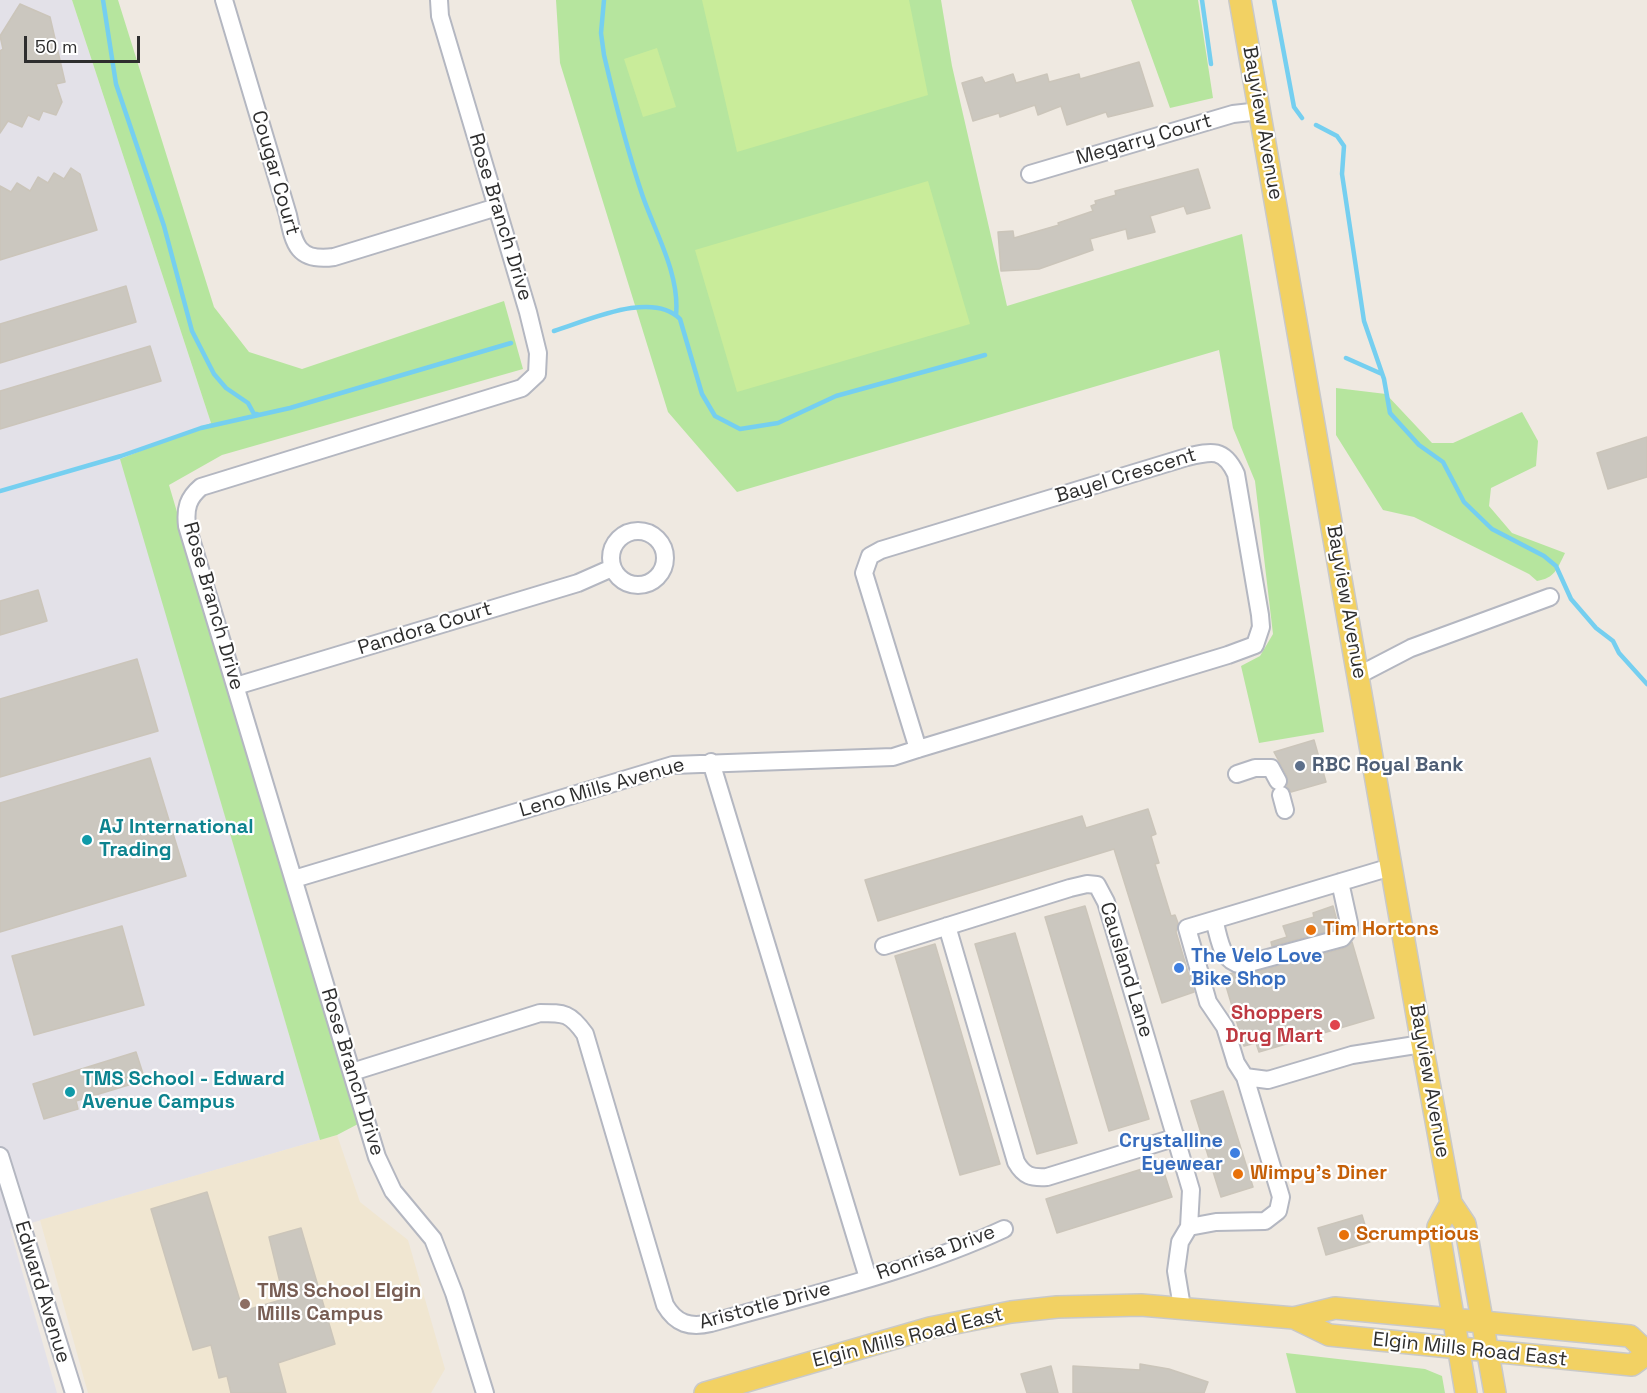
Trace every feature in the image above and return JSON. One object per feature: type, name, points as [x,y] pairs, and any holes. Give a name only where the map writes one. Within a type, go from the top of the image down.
[{"type":"main road","name":"Bayview Avenue","points":[[1240,0],[1451,1203],[1465,1224],[1495,1393]]},
{"type":"main road","points":[[1451,1203],[1438,1227],[1466,1393]]},
{"type":"main road","name":"Elgin Mills Road East","points":[[705,1393],[930,1329],[974,1319],[1057,1307],[1141,1305],[1294,1318],[1335,1308],[1630,1336],[1647,1353],[1632,1365],[1488,1352],[1329,1335],[1294,1318]]},
{"type":"street","name":"Cougar Court","points":[[224,0],[288,214],[292,238],[299,249],[308,256],[320,259],[334,257],[497,207]]},
{"type":"street","name":"Rose Branch Drive","points":[[439,0],[440,16],[528,312],[538,353],[537,374],[522,388],[249,470],[201,487],[192,495],[186,513],[187,526],[383,1173],[405,1208],[434,1239],[454,1293],[485,1393]]},
{"type":"street","name":"Megarry Court","points":[[1030,174],[1233,114],[1260,111]]},
{"type":"street","name":"Bayel Crescent","points":[[1219,453],[1230,461],[1237,482],[1260,615],[1261,627],[1255,645],[918,749],[864,573],[870,556],[881,550],[1197,455],[1219,453]]},
{"type":"street","name":"Pandora Court","points":[[236,686],[578,583],[612,568]]},
{"type":"street","points":[[1359,675],[1411,648],[1550,597]]},
{"type":"street","name":"Leno Mills Avenue","points":[[294,879],[656,769],[711,762],[868,758],[893,756],[918,749]]},
{"type":"street","points":[[711,762],[868,1278]]},
{"type":"street","points":[[1237,774],[1265,766],[1271,768],[1281,796]]},
{"type":"street","points":[[1189,1227],[1216,1222],[1265,1221],[1274,1215],[1281,1205],[1281,1197],[1245,1077],[1236,1063],[1225,1027],[1208,1002],[1187,928],[1391,867]]},
{"type":"street","points":[[1214,920],[1225,957],[1233,963],[1242,965],[1342,938],[1349,929],[1340,882]]},
{"type":"street","name":"Causland Lane","points":[[884,946],[1078,886],[1097,885],[1106,902],[1191,1190],[1189,1227],[1180,1242],[1176,1271],[1182,1307]]},
{"type":"street","points":[[947,926],[1016,1162],[1022,1172],[1029,1176],[1047,1177],[1177,1137]]},
{"type":"street","name":"Aristotle Drive","points":[[352,1072],[540,1013],[560,1013],[574,1018],[585,1034],[661,1290],[671,1315],[687,1325],[698,1326],[868,1278]]},
{"type":"street","points":[[1245,1077],[1268,1080],[1352,1055],[1422,1044]]},
{"type":"street","name":"Edward Avenue","points":[[0,1156],[74,1393]]},
{"type":"street","name":"Ronrisa Drive","points":[[868,1278],[960,1249],[1004,1229]]},
{"type":"shaded area","points":[[0,0],[72,0],[211,423],[121,459],[320,1140],[10,1229],[57,1393],[0,1393]]},
{"type":"shaded area","name":"TMS School Elgin Mills Campus","points":[[337,1135],[360,1202],[408,1240],[445,1369],[431,1393],[88,1393],[40,1220]]},
{"type":"green space","points":[[72,0],[118,0],[214,307],[249,352],[302,369],[504,301],[523,369],[222,455],[169,485],[358,1124],[337,1135],[320,1140],[120,459],[211,423]]},
{"type":"green space","points":[[556,0],[941,0],[952,66],[1007,306],[1242,234],[1324,732],[1259,743],[1241,666],[1260,656],[1273,634],[1255,481],[1233,428],[1219,350],[737,492],[668,412],[560,63]]},
{"type":"green space","points":[[702,0],[909,0],[928,95],[737,152]]},
{"type":"green space","points":[[1131,0],[1198,0],[1213,98],[1170,108]]},
{"type":"green space","points":[[657,48],[676,107],[643,117],[624,59]]},
{"type":"green space","points":[[928,181],[970,324],[737,392],[695,250]]},
{"type":"green space","points":[[1336,388],[1386,394],[1432,443],[1453,443],[1522,412],[1538,441],[1536,466],[1491,488],[1489,506],[1512,533],[1565,553],[1555,572],[1548,578],[1537,581],[1529,574],[1414,517],[1383,510],[1336,435]]},
{"type":"green space","points":[[1286,1353],[1425,1369],[1442,1376],[1445,1393],[1296,1393]]},
{"type":"building","points":[[20,4],[50,17],[65,82],[56,84],[62,102],[56,115],[43,111],[39,120],[28,115],[22,127],[8,121],[0,133],[0,51],[3,49],[0,36]]},
{"type":"building","points":[[1139,62],[1153,106],[1108,117],[1106,112],[1067,125],[1061,106],[1038,115],[1035,105],[1000,117],[999,113],[973,121],[962,83],[982,77],[985,83],[1013,74],[1016,83],[1047,74],[1049,82],[1079,74],[1080,79]]},
{"type":"building","points":[[71,168],[80,174],[97,230],[0,260],[0,186],[11,192],[17,183],[30,191],[38,177],[48,183],[54,173],[64,179]]},
{"type":"building","points":[[1198,169],[1210,208],[1187,214],[1184,206],[1150,216],[1155,232],[1128,239],[1126,229],[1090,239],[1093,250],[1039,269],[1001,271],[998,232],[1013,231],[1014,238],[1059,225],[1058,223],[1093,211],[1091,206],[1096,204],[1095,201],[1116,195],[1115,191]]},
{"type":"building","points":[[126,286],[136,322],[0,363],[0,324]]},
{"type":"building","points":[[150,346],[161,381],[0,429],[0,391]]},
{"type":"building","points":[[1647,437],[1647,477],[1608,489],[1597,453]]},
{"type":"building","points":[[38,590],[47,621],[0,635],[0,601]]},
{"type":"building","points":[[137,659],[158,731],[0,777],[0,699]]},
{"type":"building","name":"RBC Royal Bank","points":[[1314,740],[1326,782],[1291,792],[1287,787],[1287,776],[1274,752]]},
{"type":"building","name":"AJ International Trading","points":[[150,758],[186,876],[0,932],[0,803]]},
{"type":"building","points":[[1148,809],[1156,834],[1151,836],[1159,863],[1155,864],[1171,916],[1175,915],[1178,923],[1176,932],[1194,992],[1162,1003],[1114,849],[878,921],[865,880],[1082,816],[1086,828]]},
{"type":"building","points":[[1085,906],[1149,1119],[1109,1131],[1045,917]]},
{"type":"building","name":"Tim Hortons","points":[[1333,906],[1338,925],[1336,929],[1272,946],[1271,942],[1287,937],[1283,926],[1314,917],[1313,913]]},
{"type":"building","points":[[122,926],[144,1005],[34,1035],[12,956]]},
{"type":"building","points":[[1015,933],[1077,1143],[1037,1154],[975,944]]},
{"type":"building","points":[[1352,942],[1374,1018],[1259,1052],[1256,1043],[1244,1046],[1223,976],[1233,973],[1245,975],[1345,948]]},
{"type":"building","points":[[935,944],[1000,1164],[960,1175],[895,956]]},
{"type":"building","name":"TMS School - Edward Avenue Campus","points":[[136,1052],[145,1080],[76,1101],[78,1109],[44,1119],[33,1084]]},
{"type":"building","points":[[1223,1091],[1253,1187],[1221,1197],[1191,1101]]},
{"type":"building","points":[[1161,1163],[1172,1197],[1057,1233],[1046,1199]]},
{"type":"building","points":[[207,1192],[243,1311],[284,1299],[269,1237],[301,1228],[335,1344],[278,1363],[286,1393],[231,1393],[227,1376],[219,1378],[211,1345],[193,1350],[151,1209]]},
{"type":"building","name":"Scrumptious","points":[[1362,1215],[1370,1242],[1326,1255],[1318,1228]]},
{"type":"building","points":[[1140,1364],[1169,1369],[1208,1382],[1204,1393],[1073,1393],[1073,1366],[1140,1370]]},
{"type":"building","points":[[1051,1366],[1058,1393],[1027,1393],[1021,1374]]},
{"type":"waterway","points":[[103,0],[116,84],[164,226],[192,331],[214,374],[226,388],[248,403],[254,414],[257,414]]},
{"type":"waterway","points":[[604,0],[601,33],[604,55],[637,179],[671,270],[676,315]]},
{"type":"waterway","points":[[1202,0],[1211,64]]},
{"type":"waterway","points":[[1274,0],[1294,107],[1302,118]]},
{"type":"waterway","points":[[1316,125],[1337,136],[1344,146],[1342,174],[1364,321],[1384,379],[1390,413],[1419,445],[1443,462],[1464,502],[1492,529],[1544,556],[1556,566],[1571,599],[1596,628],[1613,641],[1619,653],[1647,684]]},
{"type":"waterway","points":[[554,331],[619,310],[653,307],[668,311],[680,319],[702,394],[715,416],[740,429],[778,423],[836,396],[985,355]]},
{"type":"waterway","points":[[0,491],[121,456],[201,428],[290,408],[511,343]]},
{"type":"waterway","points":[[1346,358],[1382,374]]},
{"type":"place","name":"RBC Royal Bank","points":[[1300,766]]},
{"type":"place","name":"AJ International Trading","points":[[87,840]]},
{"type":"place","name":"Tim Hortons","points":[[1311,930]]},
{"type":"place","name":"The Velo Love Bike Shop","points":[[1179,968]]},
{"type":"place","name":"Shoppers Drug Mart","points":[[1335,1025]]},
{"type":"place","name":"TMS School - Edward Avenue Campus","points":[[70,1092]]},
{"type":"place","name":"Crystalline Eyewear","points":[[1235,1153]]},
{"type":"place","name":"Wimpy's Diner","points":[[1238,1174]]},
{"type":"place","name":"Scrumptious","points":[[1344,1235]]},
{"type":"place","name":"TMS School Elgin Mills Campus","points":[[245,1304]]}]
